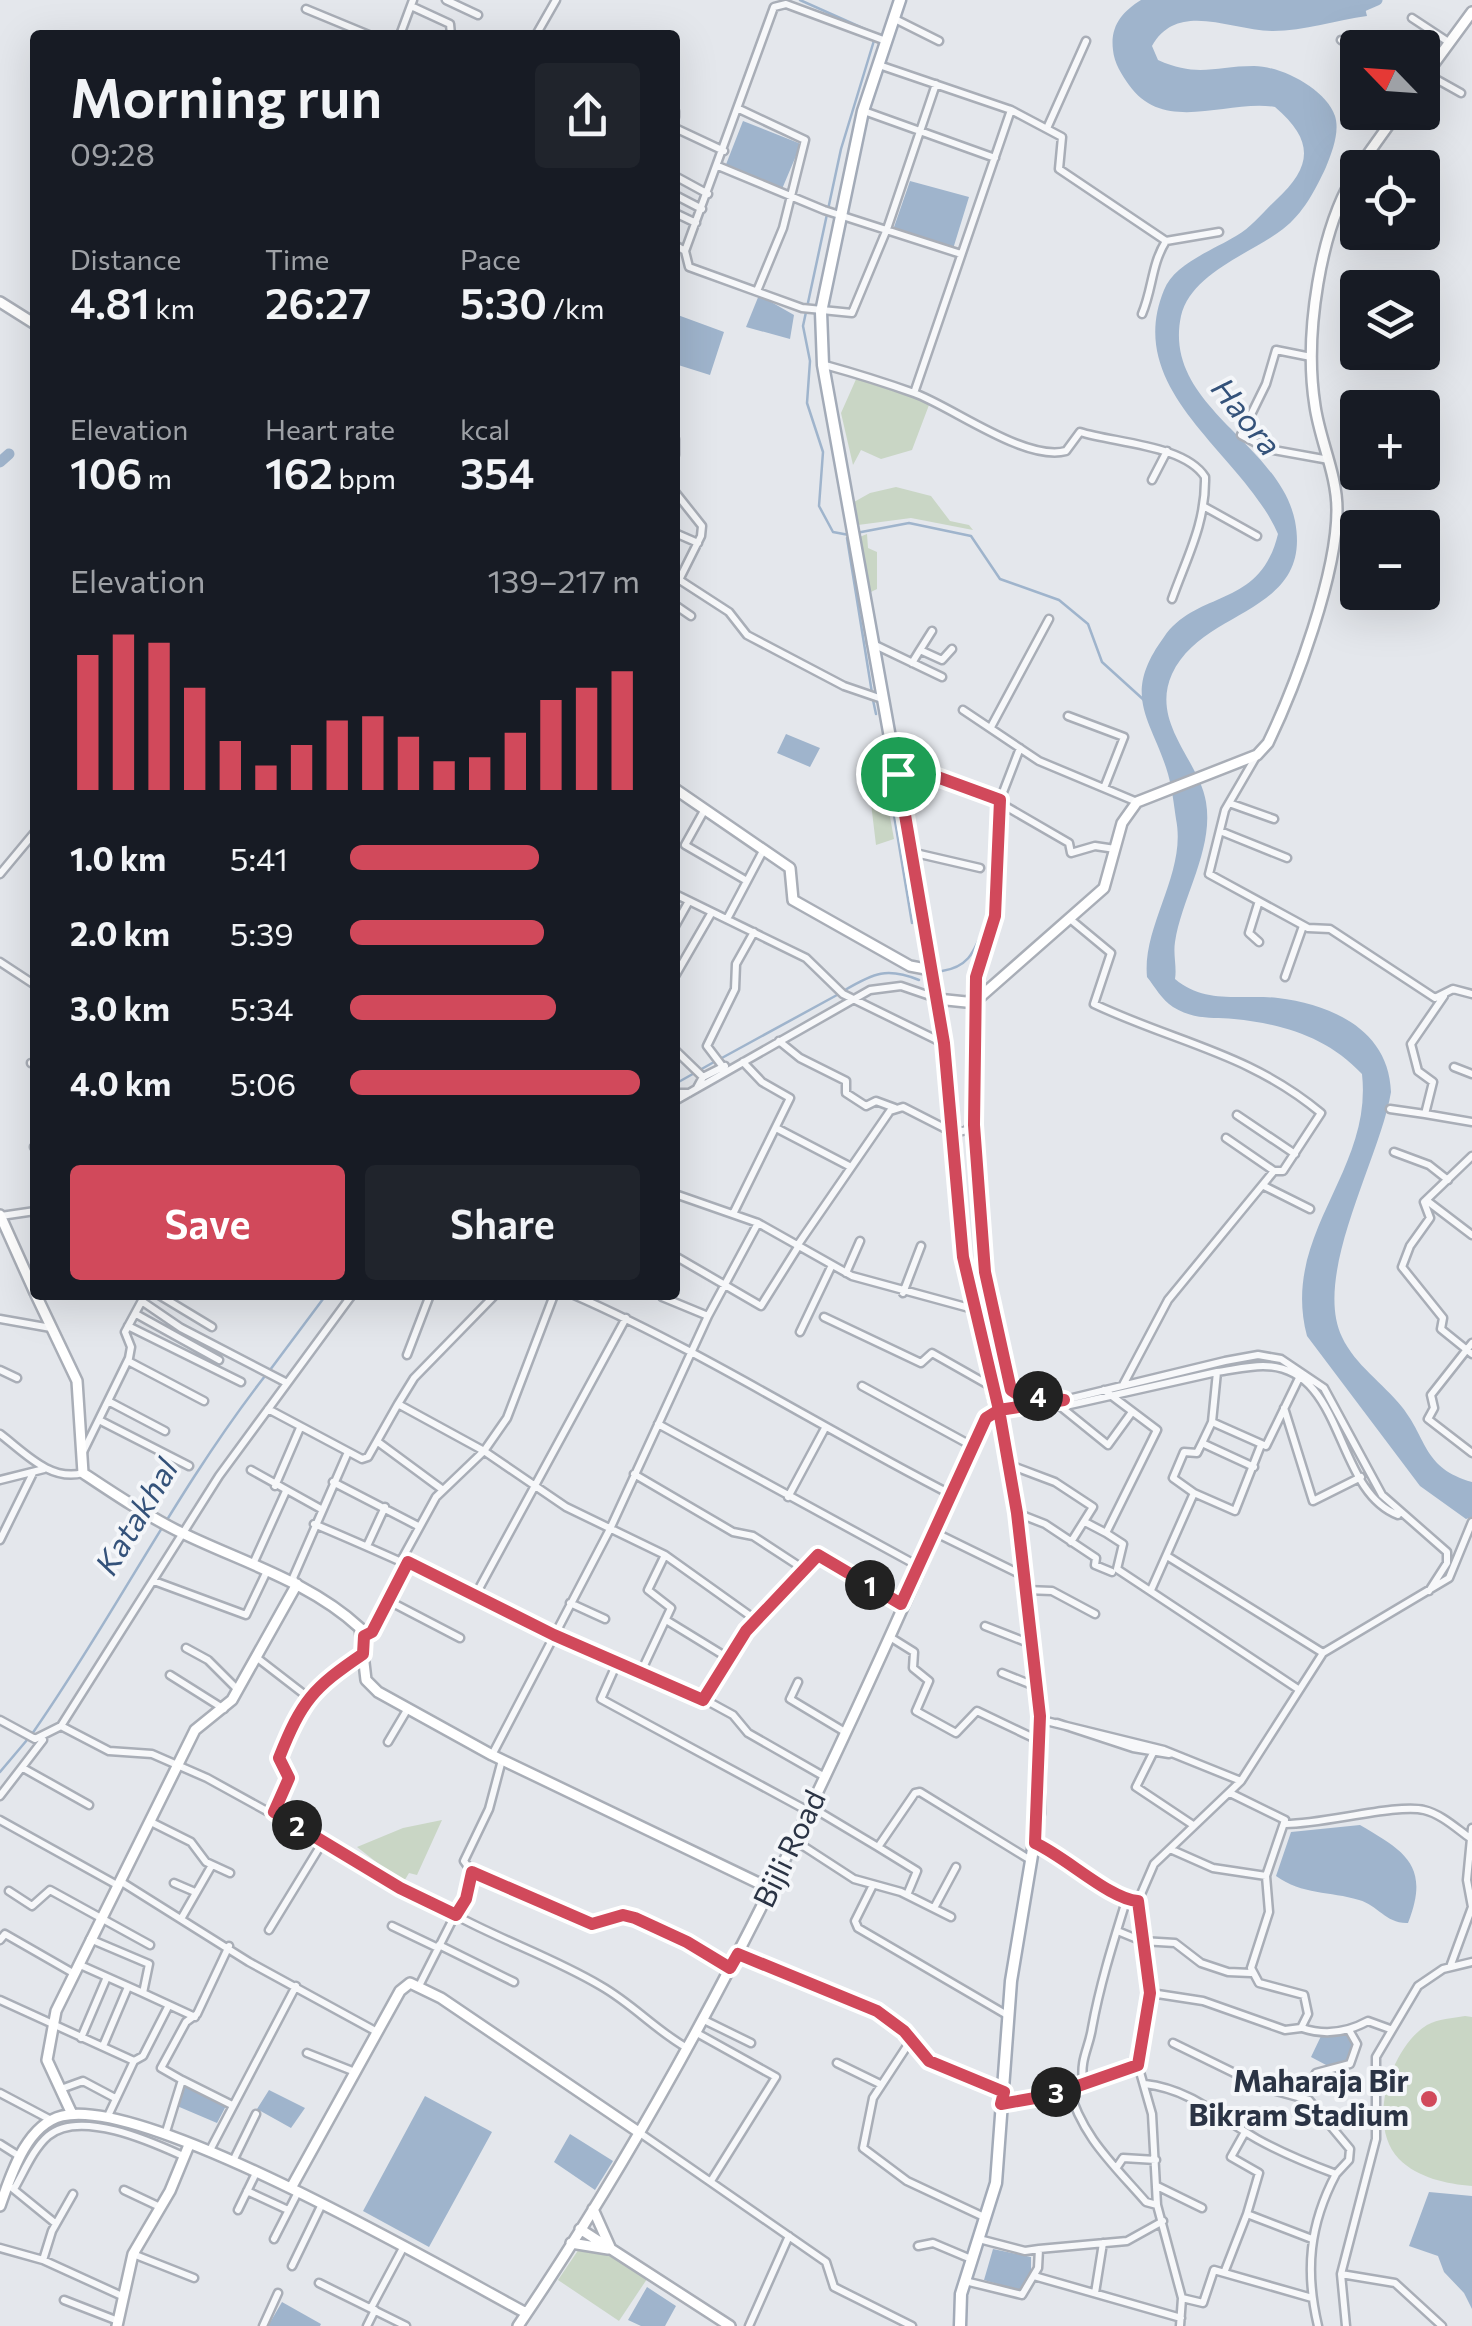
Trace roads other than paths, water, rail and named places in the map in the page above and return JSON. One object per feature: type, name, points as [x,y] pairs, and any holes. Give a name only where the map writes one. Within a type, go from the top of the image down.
[{"type":"main road","points":[[900,0],[894,19],[880,38],[878,64],[862,110],[816,311],[872,644],[938,999],[954,1133],[963,1257],[972,1309],[999,1410],[1017,1513],[1042,1742],[1033,1862],[1007,2015],[996,2184],[964,2281],[960,2326]]},
{"type":"street","points":[[446,0],[478,15]]},
{"type":"street","points":[[539,30],[556,0]]},
{"type":"street","points":[[880,38],[776,2],[724,151],[684,250],[689,267],[802,308],[854,310],[887,229],[936,84]]},
{"type":"street","points":[[402,30],[412,3],[450,24],[451,30]]},
{"type":"street","points":[[306,9],[358,30]]},
{"type":"street","points":[[1440,55],[1472,12]]},
{"type":"street","points":[[1412,18],[1450,44]]},
{"type":"street","points":[[894,19],[939,40]]},
{"type":"street","points":[[1048,126],[1086,41]]},
{"type":"street","points":[[878,64],[1048,126],[1062,137],[1059,169],[1166,242],[1219,232]]},
{"type":"street","points":[[1440,81],[1461,93]]},
{"type":"street","points":[[739,110],[805,140],[784,228],[757,291]]},
{"type":"street","points":[[862,110],[996,158]]},
{"type":"street","points":[[914,392],[1012,110]]},
{"type":"street","points":[[680,130],[724,151]]},
{"type":"street","points":[[718,166],[824,210],[961,254]]},
{"type":"street","points":[[680,179],[708,194]]},
{"type":"street","points":[[680,198],[702,209]]},
{"type":"street","points":[[1340,204],[1323,265],[1311,356],[1315,407],[1337,508],[1332,549],[1286,703],[1268,743],[1229,803],[1209,874],[1303,926],[1330,930],[1435,998],[1444,996]]},
{"type":"street","points":[[680,215],[696,223]]},
{"type":"street","points":[[1142,314],[1153,283],[1152,266],[1166,242]]},
{"type":"street","points":[[680,248],[684,250]]},
{"type":"street","points":[[0,302],[30,321]]},
{"type":"street","points":[[1311,356],[1276,350],[1266,384],[1241,435],[1268,449],[1329,460]]},
{"type":"street","points":[[823,365],[914,392],[986,431],[1052,452],[1066,450],[1080,432],[1109,442],[1166,450],[1203,473],[1203,506],[1193,554],[1172,599]]},
{"type":"street","points":[[1152,480],[1166,450]]},
{"type":"street","points":[[680,498],[702,526],[698,543],[680,573]]},
{"type":"street","points":[[1203,506],[1257,536]]},
{"type":"street","points":[[680,535],[698,543]]},
{"type":"street","points":[[680,580],[729,612],[748,635],[844,686],[883,699]]},
{"type":"street","points":[[680,608],[691,616]]},
{"type":"street","points":[[991,727],[1049,619]]},
{"type":"street","points":[[912,663],[932,631]]},
{"type":"street","points":[[872,644],[942,677]]},
{"type":"street","points":[[920,650],[942,660],[952,649]]},
{"type":"street","points":[[964,710],[1020,748],[1137,802]]},
{"type":"street","points":[[1068,716],[1124,737],[1104,788]]},
{"type":"street","points":[[1020,748],[1000,802],[995,916],[978,962],[974,1119],[983,1260],[1008,1382],[1017,1394],[1060,1403],[1108,1445],[1132,1412]]},
{"type":"street","points":[[704,1075],[740,1064],[854,998],[890,985],[938,999],[966,1002],[978,998],[1108,883],[1122,823],[1137,802],[1257,755]]},
{"type":"street","points":[[1222,769],[1240,784]]},
{"type":"street","points":[[898,774],[929,774],[1000,802],[1069,843],[1072,853],[1095,846],[1114,849]]},
{"type":"street","points":[[680,792],[792,871],[789,893],[793,900],[910,966],[930,970]]},
{"type":"street","points":[[1229,803],[1274,819]]},
{"type":"street","points":[[686,845],[706,808]]},
{"type":"street","points":[[1220,831],[1287,858]]},
{"type":"street","points":[[680,842],[748,881]]},
{"type":"street","points":[[0,874],[30,846]]},
{"type":"street","points":[[727,919],[763,851]]},
{"type":"street","points":[[911,852],[980,868]]},
{"type":"street","points":[[680,896],[806,958],[843,994],[921,1036],[944,1043]]},
{"type":"street","points":[[680,917],[689,901]]},
{"type":"street","points":[[1258,904],[1249,936],[1258,942]]},
{"type":"street","points":[[680,967],[712,912]]},
{"type":"street","points":[[1069,918],[1112,952],[1094,1004],[1164,1036],[1244,1061],[1321,1113],[1280,1174],[1226,1138]]},
{"type":"street","points":[[1285,977],[1303,926]]},
{"type":"street","points":[[723,1067],[707,1046],[735,989],[736,964],[754,932]]},
{"type":"street","points":[[0,962],[30,982]]},
{"type":"street","points":[[1425,1114],[1434,1082],[1418,1071],[1411,1044],[1444,996],[1453,989],[1472,994]]},
{"type":"street","points":[[779,1042],[800,1058],[846,1081],[846,1092],[866,1106],[876,1102],[896,1108],[954,1133],[967,1130],[974,1119]]},
{"type":"street","points":[[680,1054],[704,1075]]},
{"type":"street","points":[[680,1099],[693,1091],[704,1075],[740,1064],[790,1098],[778,1130],[733,1214]]},
{"type":"street","points":[[1454,1067],[1472,1074]]},
{"type":"street","points":[[680,1093],[693,1091]]},
{"type":"street","points":[[680,1259],[723,1287],[762,1305],[849,1166],[896,1108]]},
{"type":"street","points":[[1390,1109],[1472,1122]]},
{"type":"street","points":[[1237,1115],[1296,1154]]},
{"type":"street","points":[[778,1130],[849,1166]]},
{"type":"street","points":[[1394,1152],[1430,1165],[1448,1180]]},
{"type":"street","points":[[1426,1200],[1470,1161]]},
{"type":"street","points":[[1124,1385],[1136,1357],[1192,1268],[1274,1172]]},
{"type":"street","points":[[1264,1186],[1310,1209]]},
{"type":"street","points":[[680,1196],[758,1223],[846,1273],[972,1309]]},
{"type":"street","points":[[1426,1200],[1472,1235]]},
{"type":"street","points":[[1426,1200],[1430,1218],[1410,1246],[1402,1269],[1443,1318],[1441,1330],[1470,1349],[1430,1397],[1434,1408],[1428,1418],[1472,1453]]},
{"type":"street","points":[[30,1212],[1,1216],[30,1283]]},
{"type":"street","points":[[730,1968],[635,1918],[623,1915],[592,1924],[472,1872],[464,1861],[490,1809],[497,1757],[570,1602],[610,1530],[708,1316],[758,1223]]},
{"type":"street","points":[[846,1273],[860,1242]]},
{"type":"street","points":[[903,1292],[921,1246]]},
{"type":"street","points":[[800,1332],[831,1266]]},
{"type":"street","points":[[38,1300],[82,1399],[83,1473]]},
{"type":"street","points":[[81,1455],[128,1361],[128,1326],[143,1300]]},
{"type":"street","points":[[145,1300],[181,1328],[287,1383]]},
{"type":"street","points":[[167,1300],[212,1327]]},
{"type":"street","points":[[3,1722],[36,1738],[61,1726],[181,1532],[348,1300]]},
{"type":"street","points":[[407,1355],[428,1300]]},
{"type":"street","points":[[268,1409],[348,1452],[368,1457],[414,1378],[490,1300]]},
{"type":"street","points":[[364,1636],[372,1632],[389,1601],[418,1526],[443,1490],[484,1451],[507,1418],[552,1300]]},
{"type":"street","points":[[594,1300],[824,1430],[952,1495]]},
{"type":"street","points":[[669,1300],[708,1316]]},
{"type":"street","points":[[136,1314],[220,1360]]},
{"type":"street","points":[[475,1596],[626,1318]]},
{"type":"street","points":[[824,1318],[921,1363],[932,1353],[993,1388]]},
{"type":"street","points":[[0,1320],[51,1328]]},
{"type":"street","points":[[128,1326],[241,1382]]},
{"type":"street","points":[[1106,1392],[1258,1355],[1291,1363],[1330,1396],[1382,1496],[1447,1552],[1447,1562],[1429,1591]]},
{"type":"street","points":[[128,1361],[204,1401]]},
{"type":"street","points":[[1291,1363],[1301,1380],[1323,1402],[1361,1477],[1381,1506],[1404,1516]]},
{"type":"street","points":[[999,1410],[1060,1403],[1264,1366],[1301,1380]]},
{"type":"street","points":[[0,1370],[17,1378]]},
{"type":"street","points":[[1217,1372],[1212,1422],[1197,1453],[1185,1451],[1172,1478],[1194,1493],[1235,1510],[1260,1444]]},
{"type":"street","points":[[1212,1422],[1268,1444],[1301,1380]]},
{"type":"street","points":[[862,1386],[974,1447]]},
{"type":"street","points":[[1106,1392],[1157,1433],[1106,1532]]},
{"type":"street","points":[[108,1401],[165,1431]]},
{"type":"street","points":[[398,1404],[484,1451],[535,1487],[610,1530],[665,1555],[756,1620]]},
{"type":"street","points":[[1284,1408],[1313,1501],[1361,1477]]},
{"type":"street","name":"Bijli Road","points":[[518,2326],[640,2133],[738,1954],[825,1778],[986,1418],[999,1410]]},
{"type":"street","points":[[99,1420],[189,1466]]},
{"type":"street","points":[[658,1424],[920,1567]]},
{"type":"street","points":[[275,1486],[300,1428]]},
{"type":"street","points":[[788,1497],[824,1430]]},
{"type":"street","points":[[0,1434],[44,1468],[74,1476],[83,1473]]},
{"type":"street","points":[[378,1442],[443,1490]]},
{"type":"street","points":[[1202,1443],[1254,1468]]},
{"type":"street","points":[[297,1584],[293,1578],[348,1452]]},
{"type":"street","points":[[1009,1464],[1041,1475],[1088,1502],[1093,1510],[1071,1542]]},
{"type":"street","points":[[0,1480],[44,1468]]},
{"type":"street","points":[[251,1470],[321,1509]]},
{"type":"street","points":[[0,1540],[33,1473]]},
{"type":"street","points":[[83,1473],[181,1532],[297,1584],[342,1610],[364,1636],[363,1654],[371,1687],[407,1710],[771,1889]]},
{"type":"street","points":[[634,1474],[733,1532],[746,1532],[802,1568]]},
{"type":"street","points":[[332,1482],[418,1526]]},
{"type":"street","points":[[253,1564],[286,1491]]},
{"type":"street","points":[[1150,1590],[1194,1493]]},
{"type":"street","points":[[367,1546],[385,1507]]},
{"type":"street","points":[[1017,1513],[1071,1542],[1096,1558],[1095,1565],[1112,1572]]},
{"type":"street","points":[[1086,1522],[1123,1544],[1117,1570],[1299,1690]]},
{"type":"street","points":[[1034,2276],[1180,2322],[1182,2298],[1156,2206],[1156,2160],[1145,2084],[1138,2065],[1150,1993],[1138,1901],[1148,1872],[1241,1780],[1323,1653],[1448,1578],[1472,1522]]},
{"type":"street","points":[[314,1524],[405,1560],[554,1635],[732,1714],[748,1734],[825,1778]]},
{"type":"street","points":[[935,1532],[1024,1576]]},
{"type":"street","points":[[640,1674],[672,1606],[648,1590],[665,1555]]},
{"type":"street","points":[[703,1700],[756,1620],[818,1555],[901,1604]]},
{"type":"street","points":[[1167,1556],[1323,1653]]},
{"type":"street","points":[[154,1581],[246,1615],[267,1571]]},
{"type":"street","points":[[72,2114],[46,2060],[51,2023],[98,1920],[195,1730],[225,1710],[297,1584]]},
{"type":"street","points":[[1026,1590],[1052,1590],[1095,1614]]},
{"type":"street","points":[[389,1601],[460,1638]]},
{"type":"street","points":[[570,1602],[604,1618]]},
{"type":"street","points":[[666,1620],[728,1658]]},
{"type":"street","points":[[985,1626],[1032,1645]]},
{"type":"street","points":[[887,1636],[911,1650],[913,1668],[929,1681],[916,1711],[956,1733],[976,1711],[1042,1742]]},
{"type":"street","points":[[186,1648],[208,1660],[238,1690]]},
{"type":"street","points":[[274,1812],[289,1778],[279,1758],[308,1698],[325,1678],[363,1654]]},
{"type":"street","points":[[256,1658],[308,1698]]},
{"type":"street","points":[[616,1663],[601,1699],[918,1871],[907,1894]]},
{"type":"street","points":[[1002,1673],[1037,1686]]},
{"type":"street","points":[[170,1675],[225,1710]]},
{"type":"street","points":[[798,1682],[788,1698],[845,1732]]},
{"type":"street","points":[[388,1742],[407,1710]]},
{"type":"street","points":[[1041,1719],[1153,1753],[1170,1754]]},
{"type":"street","points":[[1057,1724],[1170,1754],[1241,1780]]},
{"type":"street","points":[[61,1726],[109,1751],[140,1751],[178,1766],[274,1812],[400,1888],[596,1982],[639,2008],[649,2025],[687,2048]]},
{"type":"street","points":[[0,1796],[46,1735]]},
{"type":"street","points":[[1153,1753],[1136,1787],[1193,1825]]},
{"type":"street","points":[[22,1768],[89,1805]]},
{"type":"street","points":[[878,1847],[918,1791],[1033,1862]]},
{"type":"street","points":[[1230,1793],[1279,1816],[1284,1824]]},
{"type":"street","points":[[1284,1824],[1315,1824],[1414,1808],[1443,1818],[1470,1838]]},
{"type":"street","points":[[0,1820],[377,2032]]},
{"type":"street","points":[[151,1822],[196,1846],[204,1860],[230,1873]]},
{"type":"street","points":[[1284,1824],[1266,1876],[1269,1912],[1252,1953],[1252,1973],[1258,1984],[1304,1995],[1308,2014],[1301,2028]]},
{"type":"street","points":[[1450,1967],[1472,1908],[1468,1880],[1472,1828]]},
{"type":"street","points":[[269,1930],[324,1840]]},
{"type":"street","points":[[794,1840],[872,1887],[907,1894],[951,1916]]},
{"type":"street","points":[[1035,1843],[1066,1858],[1126,1900],[1138,1901]]},
{"type":"street","points":[[1170,1849],[1213,1868],[1266,1876]]},
{"type":"street","points":[[181,1919],[212,1865]]},
{"type":"street","points":[[934,1908],[956,1867]]},
{"type":"street","points":[[420,1984],[466,1899],[472,1872]]},
{"type":"street","points":[[174,1883],[195,1892]]},
{"type":"street","points":[[872,1887],[855,1921],[858,1928],[1007,2015]]},
{"type":"street","points":[[9,1891],[32,1906],[50,1890],[98,1920],[150,1945]]},
{"type":"street","points":[[1083,2081],[1081,2057],[1093,2026],[1098,1983],[1120,1932],[1126,1900]]},
{"type":"street","points":[[392,1926],[514,1982]]},
{"type":"street","points":[[1120,1932],[1142,1941],[1175,1943],[1201,1963],[1228,1972],[1252,1973]]},
{"type":"street","points":[[0,1940],[5,1934],[195,2018]]},
{"type":"street","points":[[89,1939],[149,1964],[142,1993]]},
{"type":"street","points":[[228,1946],[195,2018],[186,2022],[161,2068],[232,2105]]},
{"type":"street","points":[[738,1954],[877,2011],[929,2061],[1002,2098],[1052,2095],[1068,2086],[1138,2065]]},
{"type":"street","points":[[1346,2326],[1341,2274],[1376,2139],[1375,2063],[1390,2029],[1418,1986],[1450,1967],[1472,1962]]},
{"type":"street","points":[[81,2038],[108,1977]]},
{"type":"street","points":[[274,2239],[294,2190],[400,1991],[410,1983],[420,1984],[790,2236],[829,2265],[834,2287],[912,2326]]},
{"type":"street","points":[[208,2152],[296,1986]]},
{"type":"street","points":[[104,2046],[128,1987]]},
{"type":"street","points":[[1150,1993],[1203,2001],[1286,2030],[1350,2030],[1368,2020],[1390,2029]]},
{"type":"street","points":[[0,2000],[134,2061]]},
{"type":"street","points":[[107,2118],[134,2061],[143,2056],[169,2005]]},
{"type":"street","points":[[702,2019],[750,2043]]},
{"type":"street","points":[[1302,2097],[1316,2074],[1350,2064],[1357,2044],[1350,2030]]},
{"type":"street","points":[[695,2032],[776,2078],[711,2181]]},
{"type":"street","points":[[911,2040],[880,2084],[865,2121],[865,2152],[907,2181],[986,2218]]},
{"type":"street","points":[[1174,2044],[1265,2088],[1302,2097],[1350,2149],[1350,2160],[1336,2174],[1322,2200],[1312,2239],[1312,2298],[1318,2326]]},
{"type":"street","points":[[307,2053],[355,2072]]},
{"type":"street","points":[[837,2063],[880,2084]]},
{"type":"street","points":[[164,2135],[182,2080]]},
{"type":"street","points":[[61,2089],[84,2082],[116,2098]]},
{"type":"street","points":[[1145,2084],[1198,2100],[1245,2132],[1336,2174]]},
{"type":"street","points":[[1068,2086],[1076,2118],[1146,2202],[1156,2206]]},
{"type":"street","points":[[0,2092],[51,2120]]},
{"type":"street","points":[[11,2186],[20,2156],[51,2120],[72,2114],[107,2118],[164,2135],[294,2190],[526,2313]]},
{"type":"street","points":[[232,2162],[256,2114]]},
{"type":"street","points":[[0,2206],[42,2143],[66,2128],[126,2132],[184,2156]]},
{"type":"street","points":[[1224,2273],[1260,2173],[1231,2157],[1245,2132]]},
{"type":"street","points":[[0,2144],[20,2156]]},
{"type":"street","points":[[64,2300],[117,2324],[133,2254],[161,2208],[188,2145]]},
{"type":"street","points":[[1116,2167],[1123,2158],[1156,2160]]},
{"type":"street","points":[[238,2210],[256,2173]]},
{"type":"street","points":[[11,2186],[56,2224]]},
{"type":"street","points":[[1156,2186],[1202,2208]]},
{"type":"street","points":[[124,2190],[161,2208]]},
{"type":"street","points":[[247,2191],[288,2210]]},
{"type":"street","points":[[44,2260],[56,2224],[72,2194]]},
{"type":"street","points":[[292,2266],[322,2204]]},
{"type":"street","points":[[592,2208],[611,2250]]},
{"type":"street","points":[[1247,2214],[1312,2239]]},
{"type":"street","points":[[979,2239],[1024,2251],[1135,2238],[1163,2221]]},
{"type":"street","points":[[580,2229],[730,2326]]},
{"type":"street","points":[[749,2326],[790,2236]]},
{"type":"street","points":[[571,2242],[611,2250]]},
{"type":"street","points":[[918,2246],[933,2243],[971,2259]]},
{"type":"street","points":[[1095,2293],[1103,2243]]},
{"type":"street","points":[[366,2326],[403,2248]]},
{"type":"street","points":[[0,2249],[44,2260],[122,2296]]},
{"type":"street","points":[[964,2281],[1022,2295],[1034,2276],[1039,2249]]},
{"type":"street","points":[[133,2254],[194,2278]]},
{"type":"street","points":[[1182,2298],[1203,2303],[1214,2270],[1312,2298]]},
{"type":"street","points":[[1341,2274],[1396,2283],[1442,2326]]},
{"type":"street","points":[[319,2283],[406,2326]]},
{"type":"street","points":[[263,2326],[278,2293]]},
{"type":"water","points":[[1141,0],[1363,0],[1367,16],[1273,31],[1191,21],[1163,32],[1152,46],[1158,60],[1184,69],[1254,66],[1289,75],[1313,88],[1330,106],[1337,129],[1326,167],[1297,216],[1209,276],[1187,301],[1181,316],[1180,347],[1189,375],[1205,400],[1268,468],[1285,493],[1295,521],[1296,552],[1288,575],[1272,593],[1207,635],[1187,652],[1172,674],[1167,709],[1178,741],[1202,786],[1207,820],[1202,855],[1175,942],[1175,979],[1212,995],[1278,998],[1319,1007],[1355,1025],[1380,1053],[1391,1092],[1341,1249],[1335,1311],[1348,1347],[1402,1407],[1435,1461],[1472,1482],[1472,1517],[1466,1519],[1420,1486],[1307,1336],[1302,1299],[1306,1266],[1315,1234],[1354,1142],[1362,1109],[1362,1074],[1334,1050],[1304,1034],[1270,1024],[1181,1011],[1165,1001],[1147,977],[1151,938],[1178,839],[1169,779],[1144,707],[1144,676],[1164,637],[1178,622],[1243,587],[1257,575],[1278,534],[1261,504],[1172,391],[1159,360],[1155,326],[1169,281],[1185,265],[1252,224],[1297,176],[1304,154],[1297,131],[1275,107],[1178,112],[1143,100],[1119,69],[1113,41],[1119,20]]},
{"type":"water","points":[[743,121],[801,144],[782,189],[725,167]]},
{"type":"water","points":[[910,181],[969,197],[953,249],[893,230]]},
{"type":"water","points":[[759,295],[794,315],[790,339],[746,327]]},
{"type":"water","points":[[680,316],[724,332],[710,375],[680,366]]},
{"type":"water","points":[[786,734],[820,748],[810,767],[777,753]]},
{"type":"water","points":[[1360,1825],[1401,1852],[1415,1873],[1414,1903],[1408,1923],[1394,1921],[1359,1900],[1306,1890],[1276,1876],[1291,1832]]},
{"type":"water","points":[[1355,2033],[1359,2042],[1343,2064],[1328,2066],[1311,2057],[1322,2034]]},
{"type":"water","points":[[184,2083],[227,2104],[217,2123],[177,2106]]},
{"type":"water","points":[[269,2090],[305,2108],[291,2128],[257,2109]]},
{"type":"water","points":[[425,2096],[492,2132],[429,2247],[363,2211]]},
{"type":"water","points":[[570,2134],[613,2161],[595,2190],[554,2162]]},
{"type":"water","points":[[1429,2192],[1472,2196],[1472,2309],[1464,2293],[1444,2272],[1438,2256],[1409,2246]]},
{"type":"water","points":[[993,2249],[1031,2257],[1031,2272],[1021,2291],[984,2280]]},
{"type":"water","points":[[647,2287],[676,2306],[665,2326],[641,2326],[628,2320]]},
{"type":"water","points":[[282,2302],[321,2324],[320,2326],[268,2326]]},
{"type":"waterway","points":[[800,0],[876,34],[841,149],[803,326],[810,361],[807,403],[823,452],[819,506],[833,532],[849,535]]},
{"type":"waterway","name":"Haora","points":[[1354,10],[1377,0]]},
{"type":"waterway","name":"Katakhal","points":[[0,462],[9,454]]},
{"type":"waterway","points":[[856,533],[909,523],[971,536],[1000,579],[1059,600],[1088,624],[1102,662],[1145,701]]},
{"type":"waterway","points":[[847,538],[872,693]]},
{"type":"waterway","points":[[873,700],[876,714]]},
{"type":"waterway","points":[[881,737],[912,923]]},
{"type":"waterway","name":"Katakhal","points":[[942,971],[967,959],[988,919]]},
{"type":"waterway","name":"Katakhal","points":[[845,990],[881,974],[919,980]]},
{"type":"waterway","name":"Katakhal","points":[[720,1059],[837,995]]},
{"type":"waterway","name":"Katakhal","points":[[680,1081],[714,1062]]},
{"type":"waterway","name":"Katakhal","points":[[270,1370],[322,1300]]},
{"type":"waterway","name":"Katakhal","points":[[32,1734],[203,1463],[265,1376]]},
{"type":"waterway","name":"Katakhal","points":[[0,1772],[27,1740]]},
{"type":"place","name":"Maharaja Bir Bikram Stadium","points":[[1429,2099]]}]
